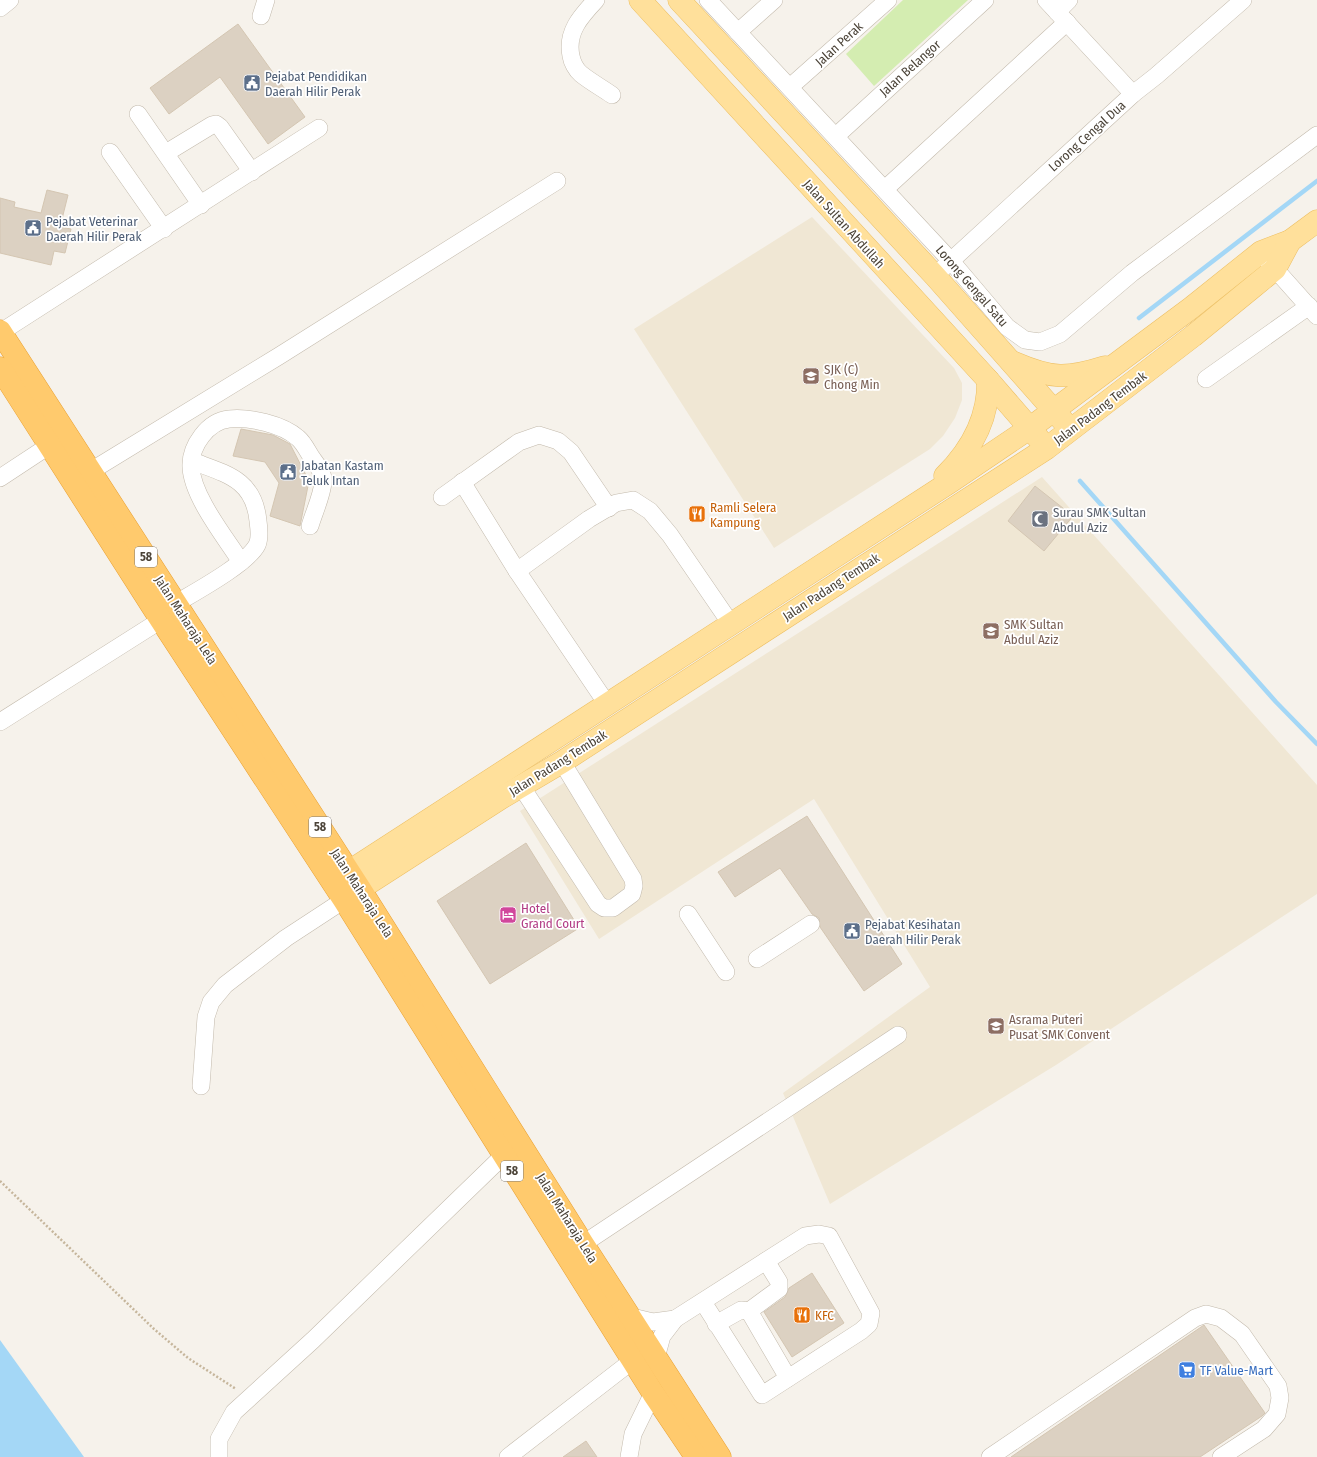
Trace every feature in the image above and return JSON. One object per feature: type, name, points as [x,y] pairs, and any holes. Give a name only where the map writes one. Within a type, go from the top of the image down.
[{"type":"highway","name":"Jalan Maharaja Lela","points":[[0,331],[176,604],[346,886],[503,1156],[632,1361],[696,1457]]},
{"type":"highway","name":"Jalan Maharaja Lela","points":[[0,368],[161,620],[346,886],[457,1041],[628,1316],[720,1457]]},
{"type":"main road","points":[[679,0],[935,276],[1071,430]]},
{"type":"main road","name":"Jalan Sultan Abdullah","points":[[646,2],[882,266],[988,380],[1047,448]]},
{"type":"main road","name":"Jalan Padang Tembak","points":[[346,886],[607,704],[919,503],[1030,428],[1191,308],[1261,252],[1290,241],[1317,221]]},
{"type":"main road","name":"Jalan Padang Tembak","points":[[346,886],[562,762],[1047,448],[1193,336],[1275,269],[1290,241]]},
{"type":"main road","points":[[882,266],[922,278],[935,276]]},
{"type":"main road","points":[[1012,362],[1037,373],[1058,377],[1080,375],[1118,363]]},
{"type":"main road","points":[[919,503],[958,463],[970,447],[985,414],[988,396],[988,380]]},
{"type":"street","points":[[0,8],[10,0]]},
{"type":"street","points":[[261,16],[266,0]]},
{"type":"street","points":[[596,0],[585,12],[572,31],[568,45],[571,60],[580,73],[612,95]]},
{"type":"street","name":"Lorong Gengal Satu","points":[[708,0],[951,260],[1007,327],[1025,340],[1040,342],[1060,334],[1132,273],[1317,135]]},
{"type":"street","points":[[738,32],[774,0]]},
{"type":"street","name":"Jalan Perak","points":[[790,87],[888,0]]},
{"type":"street","name":"Jalan Belangor","points":[[836,136],[985,0]]},
{"type":"street","points":[[885,189],[1069,0]]},
{"type":"street","name":"Lorong Cengal Dua","points":[[935,276],[1133,94],[1156,76],[1243,0]]},
{"type":"street","points":[[1057,11],[1133,94]]},
{"type":"street","points":[[138,114],[201,205]]},
{"type":"street","points":[[166,153],[216,124],[220,127],[252,172]]},
{"type":"street","points":[[0,331],[164,229],[319,128]]},
{"type":"street","points":[[110,152],[164,229]]},
{"type":"street","points":[[91,472],[557,181]]},
{"type":"street","points":[[1206,379],[1313,311],[1261,252]]},
{"type":"street","points":[[241,562],[194,487],[191,467],[193,450],[200,436],[216,424],[228,419],[250,420],[286,430],[299,439],[321,472],[323,482],[310,526]]},
{"type":"street","points":[[442,497],[519,442],[539,435],[558,441],[571,452],[609,508]]},
{"type":"street","points":[[0,478],[50,446]]},
{"type":"street","points":[[176,604],[241,562],[257,545],[259,530],[258,516],[252,498],[243,483],[230,476],[192,461]]},
{"type":"street","points":[[462,482],[517,571],[607,704]]},
{"type":"street","points":[[517,571],[589,519],[616,503],[633,500],[650,511],[670,535],[731,624]]},
{"type":"street","points":[[0,722],[161,620]]},
{"type":"street","points":[[521,786],[598,904],[604,908],[613,908],[632,894],[634,886],[633,879],[562,762]]},
{"type":"street","points":[[201,1086],[206,1017],[211,1002],[225,985],[286,938],[346,886]]},
{"type":"street","points":[[688,914],[726,972]]},
{"type":"street","points":[[758,959],[811,924]]},
{"type":"street","points":[[583,1244],[898,1035]]},
{"type":"street","points":[[218,1457],[219,1439],[234,1412],[313,1340],[503,1156]]},
{"type":"street","points":[[656,1358],[662,1336],[675,1319],[805,1236],[820,1234],[829,1236],[872,1313],[869,1324],[861,1331],[762,1395],[702,1302]]},
{"type":"street","points":[[749,1312],[778,1289],[779,1282],[766,1262]]},
{"type":"street","points":[[716,1324],[742,1310],[749,1312],[788,1378]]},
{"type":"street","points":[[990,1457],[1195,1318],[1206,1314],[1220,1318],[1242,1334],[1278,1386],[1280,1398],[1277,1414],[1264,1429],[1221,1457]]},
{"type":"street","points":[[628,1316],[652,1322],[675,1319]]},
{"type":"street","points":[[508,1457],[632,1361]]},
{"type":"street","points":[[629,1457],[633,1434],[653,1393]]},
{"type":"path","points":[[0,1181],[160,1334],[188,1358],[250,1398]]},
{"type":"shaded area","name":"SJK (C) Chong Min","points":[[812,217],[954,368],[962,383],[962,400],[955,418],[943,436],[930,449],[774,548],[634,329]]},
{"type":"shaded area","name":"SMK Sultan Abdul Aziz","points":[[1042,477],[1317,785],[1317,894],[1056,1065],[830,1204],[783,1093],[930,987],[814,799],[599,939],[520,811]]},
{"type":"green space","points":[[903,0],[968,0],[874,86],[846,54]]},
{"type":"water","points":[[0,1340],[84,1457],[0,1457]]},
{"type":"building","name":"Pejabat Pendidikan Daerah Hilir Perak","points":[[238,24],[305,117],[268,144],[220,77],[169,114],[150,88]]},
{"type":"building","name":"Pejabat Veterinar Daerah Hilir Perak","points":[[47,190],[68,195],[60,227],[71,229],[65,253],[54,251],[51,265],[0,253],[0,198],[15,202],[14,207],[41,213]]},
{"type":"building","name":"Jabatan Kastam Teluk Intan","points":[[241,429],[273,435],[290,444],[309,481],[300,526],[270,516],[279,483],[265,462],[233,456]]},
{"type":"building","name":"Surau SMK Sultan Abdul Aziz","points":[[1035,486],[1073,516],[1044,551],[1008,521]]},
{"type":"building","name":"Pejabat Kesihatan Daerah Hilir Perak","points":[[807,816],[902,964],[864,991],[820,927],[819,918],[812,914],[780,868],[735,897],[718,872]]},
{"type":"building","name":"Hotel Grand Court","points":[[526,843],[579,928],[490,984],[437,901]]},
{"type":"building","name":"KFC","points":[[812,1273],[844,1323],[792,1357],[764,1312],[785,1297],[789,1288]]},
{"type":"building","name":"TF Value-Mart","points":[[1204,1325],[1265,1413],[1262,1416],[1200,1457],[1011,1457]]},
{"type":"building","points":[[586,1441],[597,1457],[563,1457]]},
{"type":"waterway","points":[[1139,318],[1317,181]]},
{"type":"waterway","points":[[1080,481],[1276,702],[1317,744]]},
{"type":"place","name":"Pejabat Pendidikan Daerah Hilir Perak","points":[[252,83]]},
{"type":"place","name":"Pejabat Veterinar Daerah Hilir Perak","points":[[33,228]]},
{"type":"place","name":"SJK (C) Chong Min","points":[[811,376]]},
{"type":"place","name":"Jabatan Kastam Teluk Intan","points":[[288,472]]},
{"type":"place","name":"Ramli Selera Kampung","points":[[697,514]]},
{"type":"place","name":"Surau SMK Sultan Abdul Aziz","points":[[1040,519]]},
{"type":"place","name":"SMK Sultan Abdul Aziz","points":[[991,631]]},
{"type":"place","name":"Hotel Grand Court","points":[[508,915]]},
{"type":"place","name":"Pejabat Kesihatan Daerah Hilir Perak","points":[[852,931]]},
{"type":"place","name":"Asrama Puteri Pusat SMK Convent","points":[[996,1026]]},
{"type":"place","name":"KFC","points":[[802,1315]]},
{"type":"place","name":"TF Value-Mart","points":[[1187,1370]]}]
